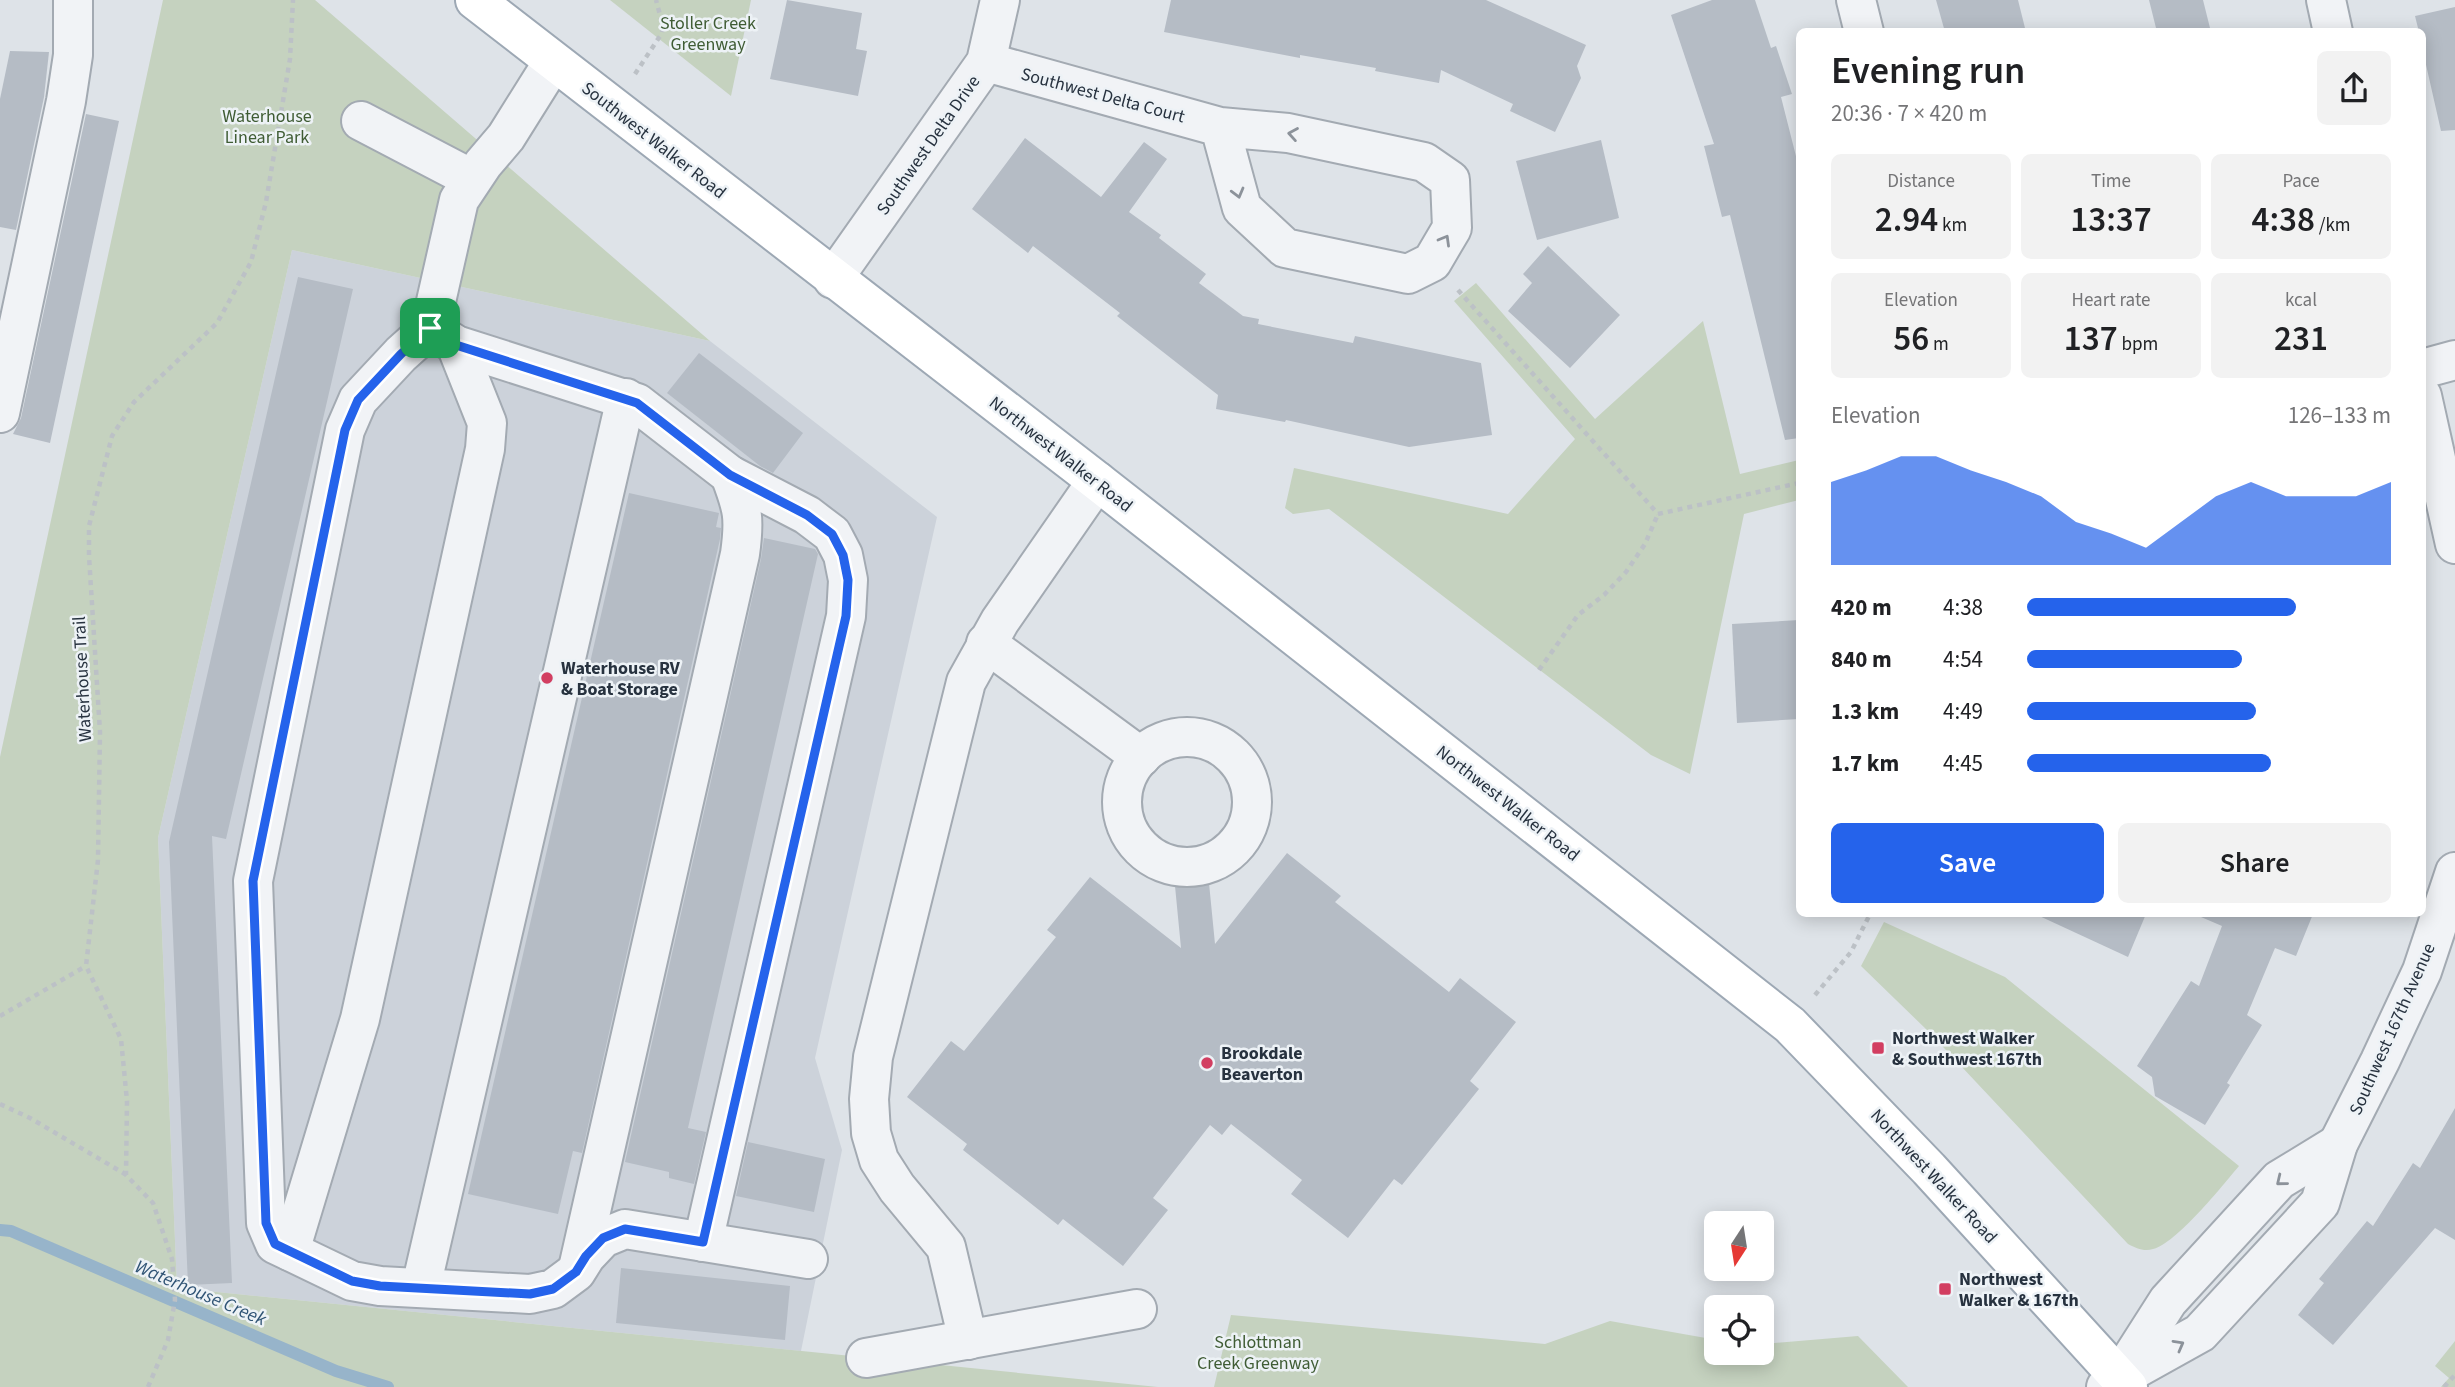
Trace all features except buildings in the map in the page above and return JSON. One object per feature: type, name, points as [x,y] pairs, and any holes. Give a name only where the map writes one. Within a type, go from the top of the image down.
[{"type":"main road","name":"Southwest Walker Road","points":[[475,0],[833,279]]},
{"type":"main road","name":"Northwest Walker Road","points":[[833,279],[1097,481],[1790,1025],[1929,1169],[2118,1384]]},
{"type":"street","points":[[0,413],[66,101],[73,55],[73,0]]},
{"type":"street","name":"Southwest Delta Drive","points":[[833,279],[986,62],[1000,0]]},
{"type":"street","points":[[1856,0],[1863,28]]},
{"type":"street","points":[[2326,0],[2332,28]]},
{"type":"street","points":[[290,1251],[360,1019],[485,449],[487,424],[443,337],[453,219],[459,200],[472,178],[506,137],[553,62]]},
{"type":"street","name":"Southwest Delta Court","points":[[986,62],[1220,127],[1288,133],[1424,162],[1450,180],[1452,228],[1432,262]]},
{"type":"street","points":[[361,121],[472,178]]},
{"type":"street","points":[[1220,127],[1242,208],[1285,247],[1408,274],[1432,262]]},
{"type":"street","points":[[703,1242],[846,616],[848,580],[843,555],[832,534],[807,515],[730,475],[637,403],[443,337],[401,354],[358,400],[345,430],[253,881],[266,1223],[275,1244],[352,1281],[380,1286],[530,1294],[553,1289],[576,1272],[586,1256],[603,1238],[625,1229],[703,1242],[808,1259]]},
{"type":"street","points":[[2426,368],[2455,360]]},
{"type":"street","points":[[421,1287],[626,398]]},
{"type":"street","points":[[2426,414],[2455,544]]},
{"type":"street","points":[[576,1272],[740,554],[744,530],[742,508],[730,475]]},
{"type":"street","points":[[968,1340],[946,1247],[879,1160],[871,1133],[869,1099],[873,1057],[966,682],[986,643],[1097,481]]},
{"type":"street","points":[[986,643],[1141,757]]},
{"type":"street","name":"Southwest 167th Avenue","points":[[2118,1384],[2200,1333],[2320,1203],[2338,1144],[2422,971],[2455,872]]},
{"type":"street","points":[[866,1358],[1137,1309]]},
{"type":"path","name":"Waterhouse Trail","points":[[86,966],[97,860],[100,732],[89,526],[112,436],[134,402],[217,323],[251,262],[266,202],[290,59],[292,0]]},
{"type":"path","points":[[612,107],[662,33],[663,26],[656,0]]},
{"type":"path","points":[[1432,262],[1658,514]]},
{"type":"path","points":[[1658,514],[1796,484]]},
{"type":"path","points":[[1539,670],[1578,615],[1604,595],[1626,572],[1645,544],[1658,514]]},
{"type":"path","points":[[1790,1025],[1851,952],[1868,917]]},
{"type":"path","points":[[0,1016],[86,966],[121,1039],[127,1101],[126,1175]]},
{"type":"path","points":[[0,1104],[30,1118],[126,1175],[153,1203],[172,1259],[175,1300],[168,1340],[148,1387]]},
{"type":"path","points":[[2444,1387],[2455,1375]]},
{"type":"shaded area","name":"Waterhouse RV & Boat Storage","points":[[292,250],[710,341],[937,517],[815,1058],[842,1150],[801,1351],[177,1288],[158,838]]},
{"type":"green space","name":"Waterhouse Linear Park","points":[[163,0],[315,0],[710,341],[292,250],[158,838],[177,1288],[1158,1387],[0,1387],[0,757]]},
{"type":"green space","name":"Stoller Creek Greenway","points":[[610,0],[751,0],[731,96]]},
{"type":"green space","points":[[1476,283],[1595,419],[1703,321],[1740,474],[1796,461],[1796,501],[1744,514],[1690,774],[1651,755],[1329,509],[1293,514],[1285,508],[1294,468],[1508,514],[1575,439],[1454,301]]},
{"type":"green space","points":[[1884,922],[2005,977],[2239,1166],[2199,1213],[2163,1245],[2146,1250],[2128,1244],[1929,1032],[1861,966]]},
{"type":"green space","name":"Schlottman Creek Greenway","points":[[1231,1315],[1545,1344],[1610,1321],[1704,1338],[1704,1365],[1774,1365],[1774,1343],[1858,1336],[1908,1387],[1214,1387]]},
{"type":"green space","points":[[2455,1341],[2455,1387],[2441,1387],[2449,1378],[2435,1366]]},
{"type":"waterway","name":"Waterhouse Creek","points":[[0,1230],[11,1231],[336,1371],[388,1387]]},
{"type":"place","name":"Waterhouse RV & Boat Storage","points":[[547,678]]},
{"type":"place","name":"Northwest Walker & Southwest 167th","points":[[1878,1048]]},
{"type":"place","name":"Brookdale Beaverton","points":[[1207,1063]]},
{"type":"place","name":"Northwest Walker & 167th","points":[[1945,1289]]},
{"type":"route","points":[[430,328],[456,345],[637,403],[730,475],[807,515],[832,534],[843,555],[848,580],[846,616],[703,1242],[625,1229],[603,1238],[586,1256],[576,1272],[553,1289],[530,1294],[380,1286],[352,1281],[275,1244],[266,1223],[253,881],[345,430],[358,400],[401,354],[430,328]]}]
